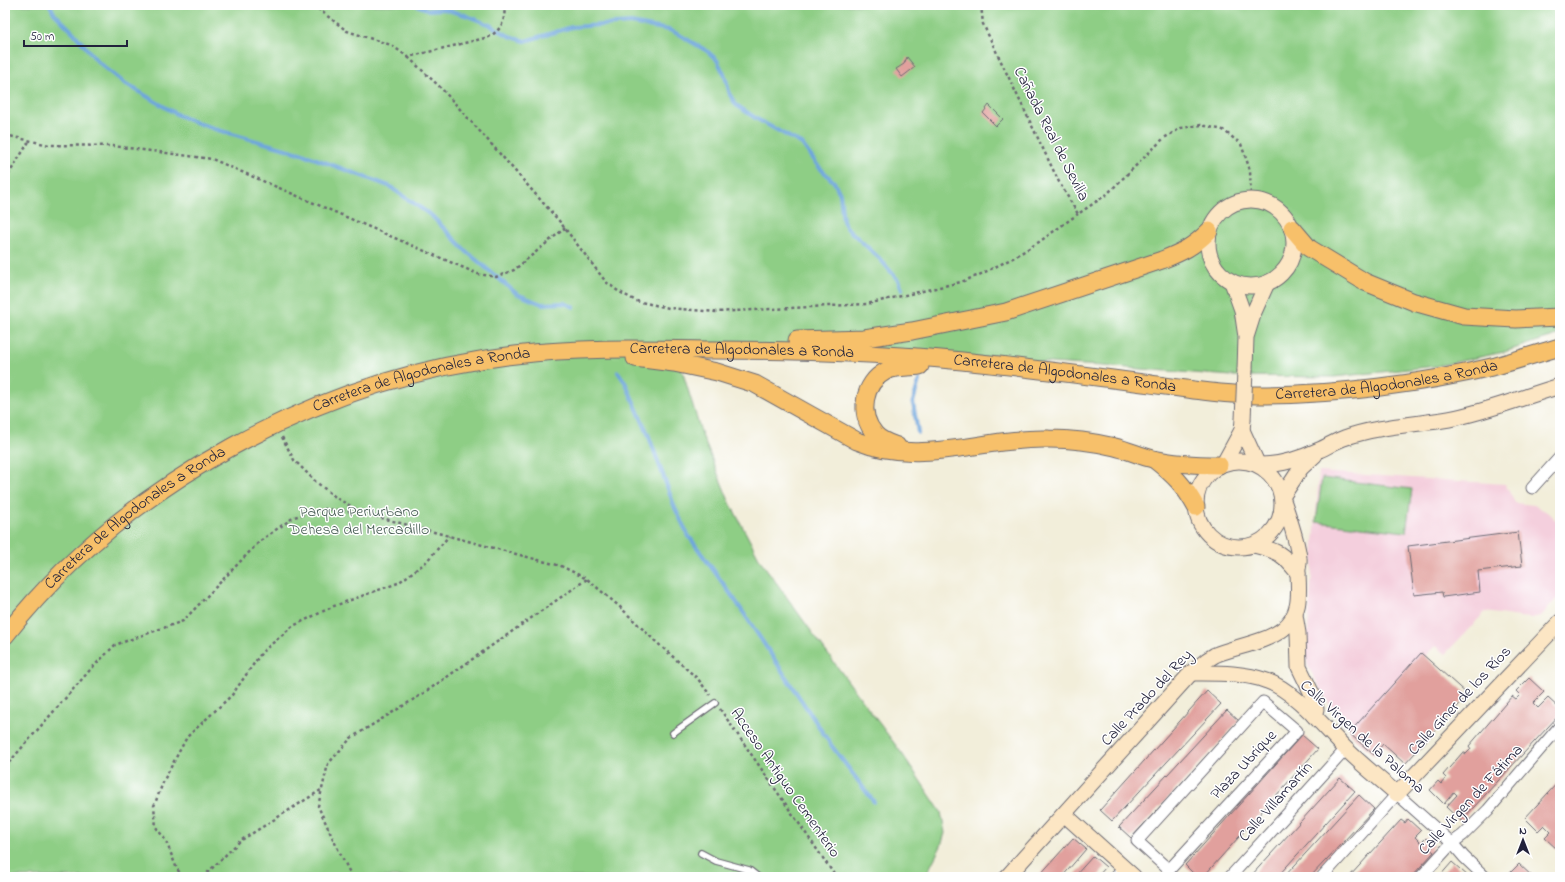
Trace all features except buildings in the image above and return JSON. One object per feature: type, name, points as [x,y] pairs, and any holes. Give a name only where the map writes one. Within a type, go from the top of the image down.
[{"type":"main road","points":[[1292,228],[1309,248],[1365,282],[1414,302],[1464,316],[1516,319],[1560,317]]},
{"type":"main road","points":[[737,350],[781,340],[864,338],[912,331],[1006,312],[1162,260],[1186,250],[1209,231]]},
{"type":"main road","name":"Carretera de Algodonales a Ronda","points":[[5,636],[26,609],[80,555],[134,510],[202,464],[276,424],[315,406],[358,390],[431,369],[471,361],[554,351],[606,349],[799,351],[891,355],[959,361],[1230,394],[1280,394],[1390,386],[1441,378],[1498,365],[1560,347]]},
{"type":"main road","points":[[606,349],[639,360],[674,363],[717,372],[755,384],[857,441],[890,450],[940,451],[1017,440],[1048,439],[1103,444],[1154,459],[1187,465],[1222,464]]},
{"type":"main road","points":[[906,450],[899,446],[887,443],[876,435],[869,425],[865,413],[865,400],[869,388],[876,378],[893,369],[959,361]]},
{"type":"main road","points":[[1154,459],[1173,474],[1189,493],[1196,507]]},
{"type":"street","points":[[1251,199],[1264,201],[1276,207],[1286,216],[1292,228],[1295,241],[1293,254],[1288,266],[1279,276],[1267,283],[1256,286],[1243,286],[1232,282],[1219,273],[1211,260],[1208,246],[1209,231],[1215,218],[1225,208],[1237,201],[1251,199]]},
{"type":"street","points":[[1232,282],[1242,310],[1246,337],[1243,425],[1259,464],[1271,474],[1278,484],[1299,559],[1298,573],[1300,589],[1298,606],[1295,615],[1298,633],[1299,667],[1314,698],[1316,708],[1314,716]]},
{"type":"street","points":[[1246,337],[1254,312],[1267,283]]},
{"type":"street","points":[[1320,450],[1301,468],[1283,498],[1282,514],[1276,527],[1267,538],[1254,544],[1241,547],[1228,546],[1215,540],[1205,531],[1198,520],[1196,507],[1197,494],[1201,482],[1209,472],[1222,464],[1235,460],[1246,460],[1259,464],[1275,466],[1288,463],[1320,450],[1343,438],[1370,431],[1450,418],[1487,409],[1560,386]]},
{"type":"street","points":[[1222,464],[1243,425]]},
{"type":"street","points":[[1532,488],[1560,457]]},
{"type":"street","points":[[1254,544],[1274,550],[1288,560],[1298,573]]},
{"type":"street","name":"Calle Prado del Rey","points":[[1007,877],[1191,673],[1215,655],[1278,632],[1288,624],[1295,615]]},
{"type":"street","name":"Calle Giner de los Ríos","points":[[1322,877],[1397,794],[1560,622]]},
{"type":"street","name":"Calle Virgen de la Paloma","points":[[1191,673],[1239,675],[1266,681],[1282,689],[1314,716],[1346,749],[1452,843],[1481,871]]},
{"type":"street","name":"Plaza Ubrique","points":[[1263,702],[1297,731],[1168,870],[1136,841],[1263,702]]},
{"type":"street","name":"Calle Virgen de Fátima","points":[[1421,877],[1452,843],[1490,812],[1560,726]]},
{"type":"street","name":"Calle Villamartín","points":[[1230,877],[1346,749]]},
{"type":"street","points":[[1064,814],[1124,874]]},
{"type":"lane","points":[[673,733],[715,703]]},
{"type":"lane","points":[[700,853],[716,861],[748,870],[758,877]]},
{"type":"path","points":[[313,5],[347,31],[391,45],[408,57],[441,88],[565,228],[606,282],[636,301],[669,308],[716,312],[867,304],[961,282],[1013,258],[1040,242],[1078,214]]},
{"type":"path","points":[[408,57],[489,37],[498,30],[504,22],[505,5]]},
{"type":"path","name":"Cañada Real de Sevilla","points":[[981,5],[983,24],[1059,182],[1078,214],[1106,195],[1164,138],[1181,128],[1201,125],[1223,130],[1241,144],[1250,170],[1251,199]]},
{"type":"path","points":[[5,135],[49,145],[112,146],[212,159],[478,274],[496,277],[514,270],[565,228]]},
{"type":"path","points":[[5,180],[30,140]]},
{"type":"path","points":[[276,424],[294,460],[316,482],[338,499],[362,512]]},
{"type":"path","points":[[5,767],[90,670],[115,646],[184,622],[260,541],[294,517],[325,509],[362,512]]},
{"type":"path","name":"Acceso Antiguo Cementerio","points":[[362,512],[561,566],[587,579],[620,607],[698,679],[836,877]]},
{"type":"path","points":[[183,877],[176,869],[166,841],[156,827],[154,806],[164,780],[187,737],[232,696],[262,652],[293,626],[334,606],[398,583],[425,564],[449,536]]},
{"type":"path","points":[[352,877],[318,806],[328,764],[351,738],[424,692],[587,579]]},
{"type":"path","points":[[202,877],[240,841],[322,790]]},
{"type":"shaded area","points":[[1319,472],[1505,484],[1515,503],[1534,505],[1547,512],[1560,524],[1560,595],[1541,616],[1531,618],[1485,612],[1445,654],[1435,646],[1425,656],[1421,653],[1349,733],[1349,725],[1341,722],[1328,702],[1308,666],[1306,657]]},
{"type":"green space","name":"Parque Periurbano Dehesa del Mercadillo","points":[[5,5],[1560,5],[1560,334],[1504,352],[1437,366],[1334,377],[1232,376],[1102,366],[673,341],[702,435],[729,501],[760,560],[903,755],[941,812],[945,833],[941,846],[925,877],[5,877]]},
{"type":"green space","points":[[1322,478],[1412,489],[1406,532],[1316,522]]},
{"type":"waterway","points":[[50,5],[54,13],[74,33],[97,61],[123,82],[178,115],[218,130],[300,153],[389,186],[432,216],[467,252],[517,294],[542,304],[564,303],[574,307]]},
{"type":"waterway","points":[[416,5],[429,10],[444,9],[465,15],[490,25],[509,36],[525,41],[572,27],[631,23],[669,30],[678,34],[707,51],[717,60],[725,76],[730,95],[736,105],[757,119],[802,144],[818,166],[834,182],[840,194],[843,221],[847,228],[880,259],[898,280],[902,289]]},
{"type":"waterway","points":[[618,372],[625,382],[648,434],[675,508],[688,535],[735,600],[831,745],[874,802]]},
{"type":"waterway","points":[[918,433],[913,402],[919,380]]}]
